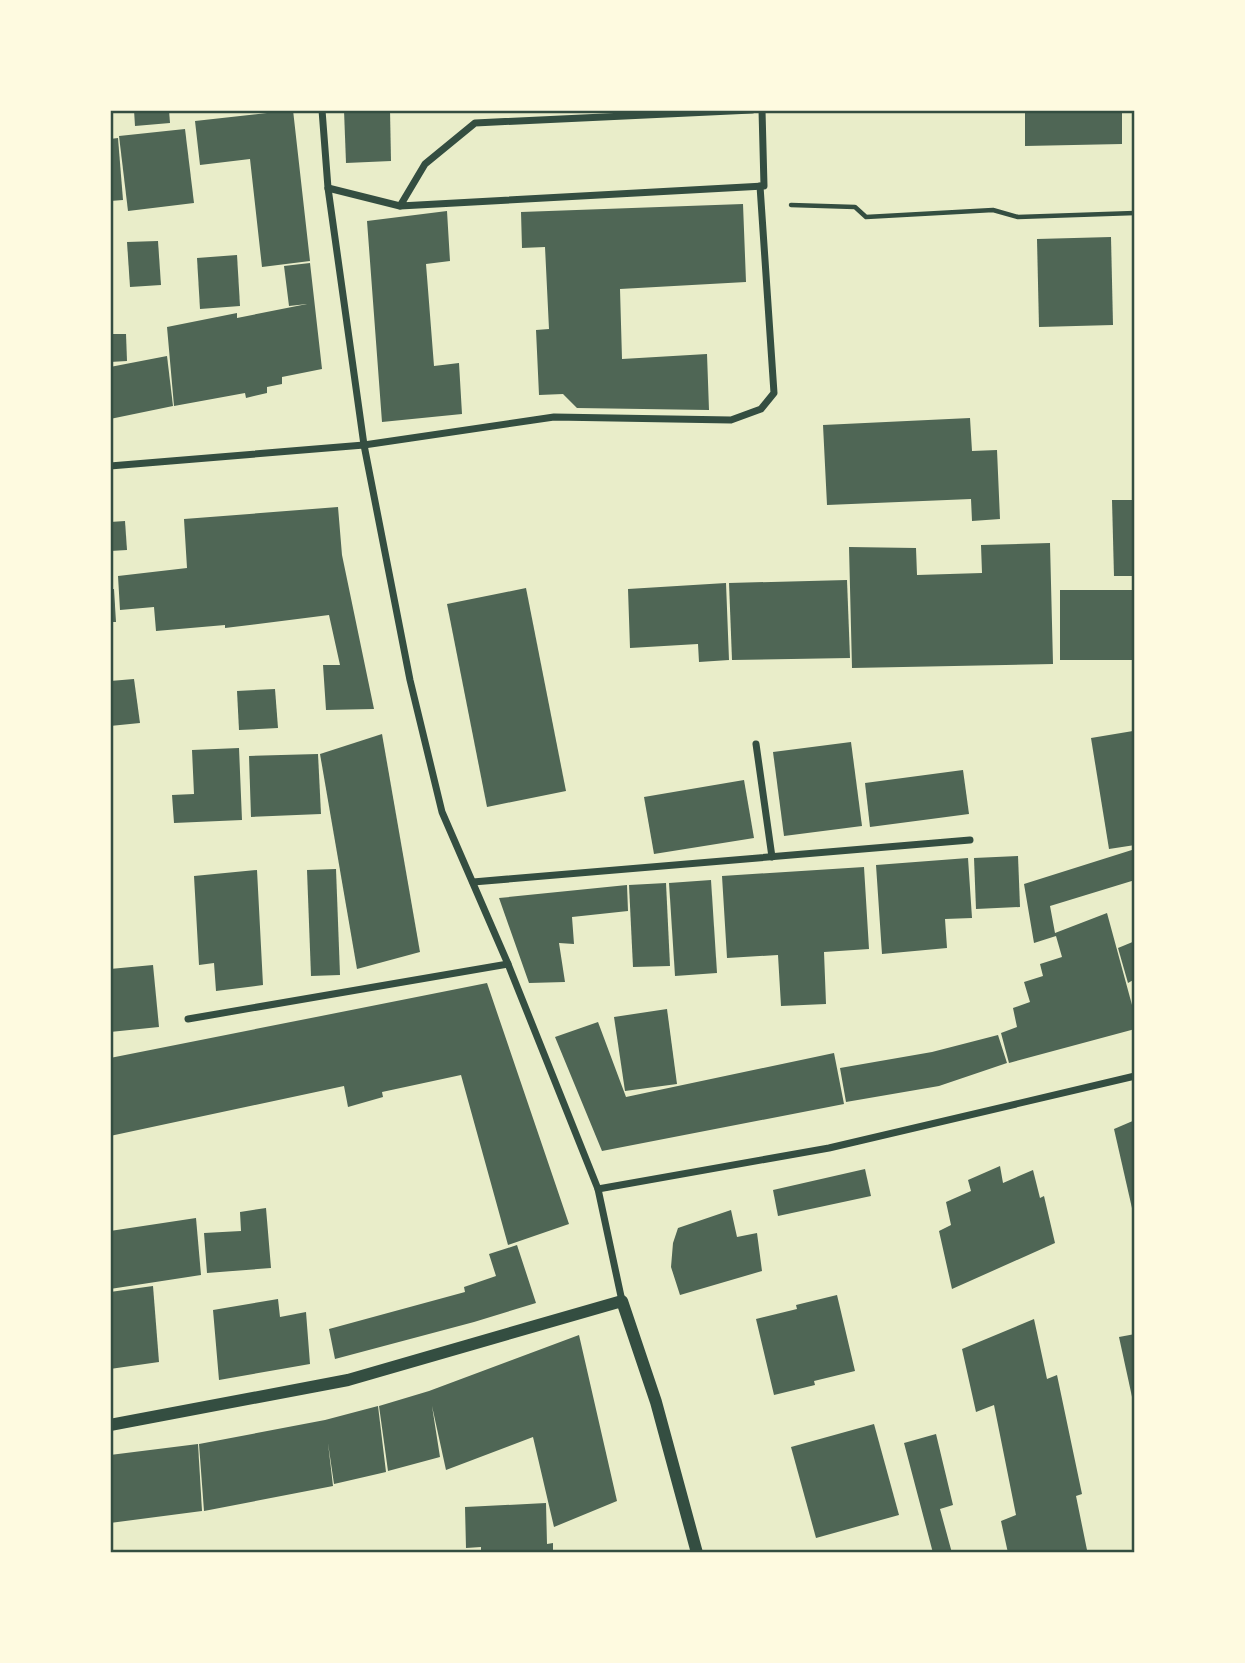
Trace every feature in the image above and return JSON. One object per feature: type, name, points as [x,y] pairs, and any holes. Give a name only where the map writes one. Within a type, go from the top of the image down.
[{"type":"street","points":[[321,110],[328,188],[364,445],[410,680],[442,812],[508,964],[598,1189],[622,1301],[656,1402],[697,1553]]},
{"type":"street","points":[[400,206],[425,164],[475,123],[752,110]]},
{"type":"street","points":[[328,188],[400,206],[764,186],[762,110]]},
{"type":"street","points":[[110,466],[364,445],[554,417],[732,420],[761,409],[774,393],[761,186]]},
{"type":"street","points":[[756,744],[772,857]]},
{"type":"street","points":[[473,882],[970,840]]},
{"type":"street","points":[[188,1018],[508,964]]},
{"type":"street","points":[[598,1189],[829,1148],[1135,1076]]},
{"type":"street","points":[[110,1425],[348,1380],[622,1301]]},
{"type":"path","points":[[791,205],[855,207],[866,217],[993,211],[1018,217],[1135,213]]},
{"type":"building","points":[[134,110],[169,110],[170,123],[135,126]]},
{"type":"building","points":[[293,110],[310,261],[262,267],[250,159],[200,165],[195,121]]},
{"type":"building","points":[[344,110],[390,110],[391,161],[346,163]]},
{"type":"building","points":[[1025,110],[1122,110],[1122,144],[1025,146]]},
{"type":"building","points":[[185,129],[194,203],[128,211],[119,136]]},
{"type":"building","points":[[118,138],[123,200],[110,201],[110,139]]},
{"type":"building","points":[[743,204],[746,282],[620,289],[622,359],[707,354],[709,410],[577,408],[563,394],[539,395],[536,330],[549,329],[545,247],[522,248],[521,212]]},
{"type":"building","points":[[447,211],[450,261],[426,264],[434,366],[459,363],[462,414],[382,422],[367,221]]},
{"type":"building","points":[[1111,237],[1113,325],[1039,327],[1037,239]]},
{"type":"building","points":[[158,241],[161,285],[130,287],[127,242]]},
{"type":"building","points":[[237,255],[240,306],[200,309],[197,258]]},
{"type":"building","points":[[310,263],[322,369],[282,377],[282,384],[267,387],[267,393],[246,398],[245,393],[174,406],[167,327],[237,313],[237,318],[307,304],[289,306],[284,266]]},
{"type":"building","points":[[110,334],[126,334],[127,361],[110,362]]},
{"type":"building","points":[[167,356],[173,406],[110,419],[110,367]]},
{"type":"building","points":[[970,418],[972,451],[997,450],[1000,519],[972,521],[971,499],[827,505],[823,425]]},
{"type":"building","points":[[1112,500],[1135,500],[1135,576],[1114,576]]},
{"type":"building","points":[[338,507],[342,555],[374,709],[326,710],[323,665],[340,665],[329,615],[225,628],[225,625],[156,631],[154,607],[120,610],[118,576],[187,568],[184,519]]},
{"type":"building","points":[[125,521],[127,550],[110,551],[110,522]]},
{"type":"building","points":[[1050,543],[1053,664],[852,668],[849,547],[916,548],[917,575],[982,573],[981,545]]},
{"type":"building","points":[[847,580],[850,658],[732,660],[729,583]]},
{"type":"building","points":[[726,583],[729,660],[699,662],[698,644],[630,648],[628,589]]},
{"type":"building","points":[[526,588],[566,791],[487,807],[447,604]]},
{"type":"building","points":[[110,589],[114,589],[116,622],[110,622]]},
{"type":"building","points":[[1060,590],[1135,590],[1135,660],[1060,660]]},
{"type":"building","points":[[134,679],[140,723],[110,726],[110,681]]},
{"type":"building","points":[[275,689],[278,728],[239,730],[237,691]]},
{"type":"building","points":[[1133,731],[1135,845],[1109,849],[1091,738]]},
{"type":"building","points":[[382,734],[420,952],[357,969],[320,754]]},
{"type":"building","points":[[851,742],[862,826],[784,836],[773,752]]},
{"type":"building","points":[[239,748],[242,820],[174,823],[172,795],[194,794],[192,750]]},
{"type":"building","points":[[318,754],[321,814],[251,817],[249,756]]},
{"type":"building","points":[[963,770],[969,814],[870,827],[865,783]]},
{"type":"building","points":[[744,780],[754,838],[654,854],[644,797]]},
{"type":"building","points":[[1135,849],[1135,880],[1050,906],[1055,933],[1107,913],[1135,1016],[1135,1029],[1009,1063],[1001,1033],[1017,1027],[1013,1008],[1030,1002],[1024,982],[1043,976],[1040,964],[1062,957],[1056,936],[1034,943],[1024,884]]},
{"type":"building","points":[[1018,856],[1020,907],[976,909],[974,858]]},
{"type":"building","points":[[968,858],[972,918],[945,919],[947,948],[882,954],[876,865]]},
{"type":"building","points":[[864,867],[869,949],[824,952],[826,1004],[781,1006],[778,955],[727,958],[722,876]]},
{"type":"building","points":[[336,869],[340,975],[311,976],[307,870]]},
{"type":"building","points":[[257,870],[263,985],[216,991],[214,963],[199,965],[194,876]]},
{"type":"building","points":[[711,880],[717,973],[675,976],[669,883]]},
{"type":"building","points":[[666,883],[670,966],[633,967],[629,885]]},
{"type":"building","points":[[627,885],[628,911],[572,917],[574,944],[559,943],[565,982],[529,983],[499,898]]},
{"type":"building","points":[[1135,941],[1135,979],[1128,983],[1118,948]]},
{"type":"building","points":[[153,965],[159,1027],[110,1032],[110,969]]},
{"type":"building","points":[[487,983],[569,1224],[508,1245],[461,1075],[382,1092],[383,1097],[348,1107],[344,1086],[110,1136],[110,1058]]},
{"type":"building","points":[[667,1009],[677,1084],[625,1091],[614,1017]]},
{"type":"building","points":[[598,1022],[626,1097],[834,1053],[844,1104],[602,1151],[555,1037]]},
{"type":"building","points":[[998,1035],[1007,1063],[939,1086],[846,1102],[840,1068],[932,1052]]},
{"type":"building","points":[[1135,1120],[1135,1217],[1134,1217],[1114,1129]]},
{"type":"building","points":[[1000,1166],[1003,1183],[1033,1170],[1040,1198],[1044,1196],[1055,1243],[952,1289],[939,1231],[951,1225],[946,1202],[971,1191],[968,1180]]},
{"type":"building","points":[[865,1169],[871,1196],[778,1216],[773,1190]]},
{"type":"building","points":[[266,1208],[271,1268],[207,1273],[204,1233],[241,1231],[240,1212]]},
{"type":"building","points":[[731,1210],[737,1237],[757,1233],[762,1271],[680,1295],[671,1267],[673,1243],[678,1228]]},
{"type":"building","points":[[196,1218],[201,1275],[110,1289],[110,1231]]},
{"type":"building","points":[[517,1245],[536,1303],[335,1359],[329,1329],[465,1292],[464,1287],[496,1276],[489,1254]]},
{"type":"building","points":[[153,1286],[159,1362],[110,1369],[110,1292]]},
{"type":"building","points":[[837,1295],[855,1371],[774,1395],[756,1319]]},
{"type":"building","points":[[278,1299],[280,1317],[306,1312],[310,1364],[219,1380],[213,1310]]},
{"type":"building","points":[[1034,1319],[1047,1379],[1057,1375],[1082,1494],[1076,1496],[1087,1550],[1080,1553],[1008,1553],[1001,1521],[1016,1515],[994,1405],[976,1412],[962,1349]]},
{"type":"building","points":[[1135,1334],[1135,1405],[1134,1406],[1119,1337]]},
{"type":"building","points":[[579,1335],[617,1501],[554,1527],[533,1437],[446,1470],[432,1406],[440,1457],[388,1471],[379,1406],[429,1391]]},
{"type":"building","points":[[378,1406],[386,1472],[334,1484],[328,1443],[333,1486],[204,1511],[199,1444],[325,1420]]},
{"type":"building","points":[[874,1424],[899,1515],[816,1538],[791,1447]]},
{"type":"building","points":[[936,1434],[953,1505],[940,1509],[952,1553],[933,1553],[904,1443]]},
{"type":"building","points":[[198,1444],[202,1511],[110,1523],[110,1455]]},
{"type":"building","points":[[546,1503],[547,1544],[553,1543],[553,1553],[481,1553],[481,1547],[466,1548],[465,1507]]}]
